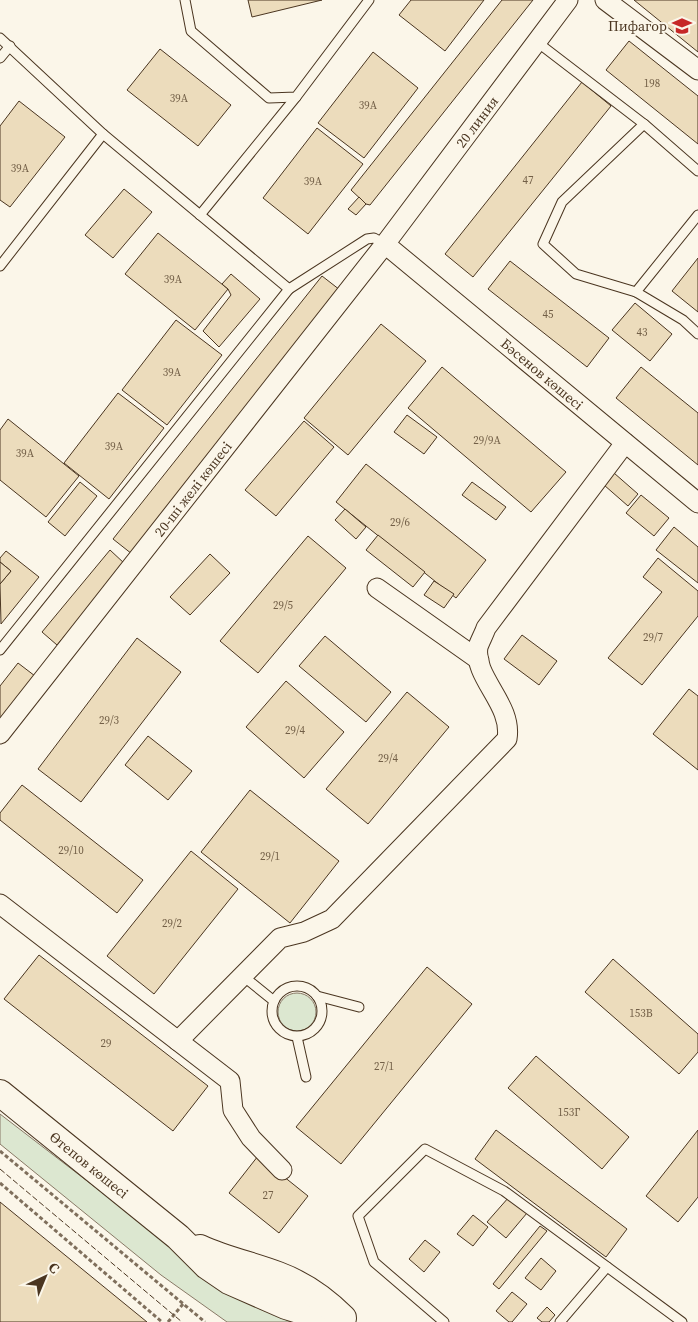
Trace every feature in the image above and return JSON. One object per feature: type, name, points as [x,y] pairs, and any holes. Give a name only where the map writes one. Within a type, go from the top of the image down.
[{"type":"street","name":"20 линия","points":[[385,244],[568,0]]},
{"type":"street","points":[[605,0],[698,70]]},
{"type":"street","name":"Бәсенов көшесі","points":[[385,244],[698,503]]},
{"type":"street","name":"20-ші желі көшесі","points":[[0,734],[385,244]]},
{"type":"street","points":[[178,1041],[280,938],[304,932],[332,920],[507,739],[508,730],[505,712],[479,660],[478,646],[486,628],[625,443]]},
{"type":"street","points":[[377,588],[479,660]]},
{"type":"street","points":[[0,904],[230,1081],[233,1110],[251,1138],[282,1170]]},
{"type":"street","name":"Өтепов көшесі","points":[[0,1093],[178,1237],[208,1266],[229,1281],[286,1306],[337,1322]]},
{"type":"street","name":"Өтепов көшесі","points":[[178,1237],[219,1257],[280,1275],[318,1297],[347,1322]]},
{"type":"lane","points":[[185,0],[191,31],[269,98],[296,98]]},
{"type":"lane","points":[[200,215],[296,98],[369,0]]},
{"type":"lane","points":[[0,38],[103,134],[289,288]]},
{"type":"lane","points":[[537,42],[644,124],[698,171]]},
{"type":"lane","points":[[0,58],[10,46]]},
{"type":"lane","points":[[644,124],[562,202],[543,244],[576,274],[636,292],[684,320],[698,334]]},
{"type":"lane","points":[[0,266],[103,134]]},
{"type":"lane","points":[[636,292],[698,215]]},
{"type":"lane","points":[[0,650],[289,288],[367,239],[374,238],[385,244]]},
{"type":"lane","points":[[243,976],[274,1001]]},
{"type":"lane","points":[[317,996],[322,1011],[318,1026],[305,1035],[297,1037],[282,1032],[276,1026],[272,1010],[274,1001],[278,994],[294,986],[303,986],[317,996],[359,1007]]},
{"type":"lane","points":[[297,1037],[306,1077]]},
{"type":"lane","points":[[444,1322],[374,1262],[358,1216],[425,1149],[504,1191],[682,1322]]},
{"type":"lane","points":[[560,1322],[607,1267]]},
{"type":"path","points":[[0,1151],[205,1322]]},
{"type":"path","points":[[0,1183],[162,1322]]},
{"type":"path","points":[[168,1322],[183,1304]]},
{"type":"green space","points":[[297,993],[304,994],[310,999],[315,1005],[315,1019],[310,1025],[304,1030],[297,1031],[290,1030],[284,1025],[279,1019],[278,1012],[279,1005],[284,999],[290,994]]},
{"type":"green space","points":[[0,1114],[238,1297],[291,1322],[227,1322],[161,1275],[0,1144]]},
{"type":"building","points":[[248,0],[322,0],[252,17]]},
{"type":"building","points":[[411,0],[484,0],[445,51],[399,15]]},
{"type":"building","points":[[502,0],[533,0],[370,205],[366,204],[351,190]]},
{"type":"building","name":"Пифагор","points":[[634,0],[698,0],[698,52]]},
{"type":"building","points":[[629,41],[698,96],[698,144],[606,70]]},
{"type":"building","points":[[160,49],[231,105],[198,146],[127,90]]},
{"type":"building","points":[[373,52],[418,88],[364,158],[318,123]]},
{"type":"building","points":[[582,82],[611,106],[473,277],[445,254]]},
{"type":"building","points":[[19,101],[65,137],[10,207],[0,200],[0,126]]},
{"type":"building","points":[[317,128],[363,164],[308,234],[263,198]]},
{"type":"building","points":[[124,189],[152,212],[113,258],[85,235]]},
{"type":"building","points":[[359,197],[366,204],[356,215],[348,209]]},
{"type":"building","points":[[158,233],[228,289],[195,330],[125,274]]},
{"type":"building","points":[[698,258],[698,312],[672,291]]},
{"type":"building","points":[[510,261],[609,338],[587,367],[488,289]]},
{"type":"building","points":[[231,274],[260,299],[219,347],[203,331],[231,295],[222,284]]},
{"type":"building","points":[[322,276],[340,290],[132,554],[113,539]]},
{"type":"building","points":[[635,303],[672,334],[650,361],[612,330]]},
{"type":"building","points":[[176,320],[222,355],[167,425],[122,390]]},
{"type":"building","points":[[381,324],[426,361],[348,455],[304,418]]},
{"type":"building","points":[[442,367],[566,472],[531,512],[408,408]]},
{"type":"building","points":[[641,367],[698,413],[698,465],[616,398]]},
{"type":"building","points":[[118,393],[164,428],[109,499],[64,463]]},
{"type":"building","points":[[407,415],[437,437],[424,454],[394,432]]},
{"type":"building","points":[[8,419],[79,476],[46,517],[0,480],[0,430]]},
{"type":"building","points":[[304,421],[334,447],[276,516],[245,490]]},
{"type":"building","points":[[366,464],[486,560],[456,598],[336,502]]},
{"type":"building","points":[[614,473],[638,494],[628,506],[604,485]]},
{"type":"building","points":[[80,482],[97,496],[65,536],[48,522]]},
{"type":"building","points":[[472,482],[506,507],[496,520],[462,495]]},
{"type":"building","points":[[641,495],[669,518],[654,536],[626,513]]},
{"type":"building","points":[[345,509],[366,527],[356,539],[335,520]]},
{"type":"building","points":[[674,527],[698,547],[698,583],[656,550]]},
{"type":"building","points":[[378,535],[425,572],[413,587],[366,550]]},
{"type":"building","points":[[308,536],[346,568],[258,673],[220,641]]},
{"type":"building","points":[[110,550],[125,564],[57,645],[42,632]]},
{"type":"building","points":[[6,551],[39,577],[1,624],[0,584],[11,571],[0,562],[0,558]]},
{"type":"building","points":[[210,554],[230,573],[190,615],[170,597]]},
{"type":"building","points":[[658,558],[698,591],[698,616],[642,685],[608,658],[662,592],[643,577]]},
{"type":"building","points":[[0,562],[11,571],[0,584]]},
{"type":"building","points":[[434,581],[454,594],[444,608],[424,595]]},
{"type":"building","points":[[522,635],[557,661],[539,685],[504,659]]},
{"type":"building","points":[[325,636],[391,692],[366,722],[299,666]]},
{"type":"building","points":[[137,638],[181,672],[81,802],[38,769]]},
{"type":"building","points":[[18,663],[35,676],[0,720],[0,686]]},
{"type":"building","points":[[286,681],[344,732],[304,778],[246,727]]},
{"type":"building","points":[[689,689],[698,696],[698,770],[653,734]]},
{"type":"building","points":[[407,692],[449,727],[368,824],[326,789]]},
{"type":"building","points":[[148,736],[192,771],[168,800],[125,765]]},
{"type":"building","points":[[22,785],[143,880],[117,913],[0,820],[0,813]]},
{"type":"building","points":[[250,790],[339,861],[290,923],[201,852]]},
{"type":"building","points":[[191,851],[238,889],[154,994],[107,956]]},
{"type":"building","points":[[39,955],[208,1086],[173,1131],[4,999]]},
{"type":"building","points":[[613,959],[698,1034],[698,1052],[679,1074],[585,992]]},
{"type":"building","points":[[427,967],[472,1004],[341,1164],[296,1127]]},
{"type":"building","points":[[536,1056],[629,1137],[602,1169],[508,1088]]},
{"type":"building","points":[[496,1130],[627,1229],[606,1257],[475,1159]]},
{"type":"building","points":[[698,1130],[698,1197],[678,1222],[646,1196]]},
{"type":"building","points":[[258,1156],[308,1196],[279,1233],[229,1193]]},
{"type":"building","points":[[509,1197],[527,1213],[506,1238],[487,1222]]},
{"type":"building","points":[[0,1202],[147,1322],[0,1322]]},
{"type":"building","points":[[473,1215],[488,1227],[473,1246],[457,1234]]},
{"type":"building","points":[[540,1226],[547,1231],[499,1289],[493,1284]]},
{"type":"building","points":[[425,1240],[440,1252],[424,1272],[409,1259]]},
{"type":"building","points":[[541,1258],[556,1271],[541,1290],[525,1278]]},
{"type":"building","points":[[512,1292],[527,1304],[512,1322],[509,1322],[496,1311]]},
{"type":"building","points":[[547,1307],[555,1315],[549,1322],[542,1322],[537,1318]]},
{"type":"fence","points":[[0,1169],[182,1322]]},
{"type":"place","name":"Пифагор","points":[[682,26]]}]
